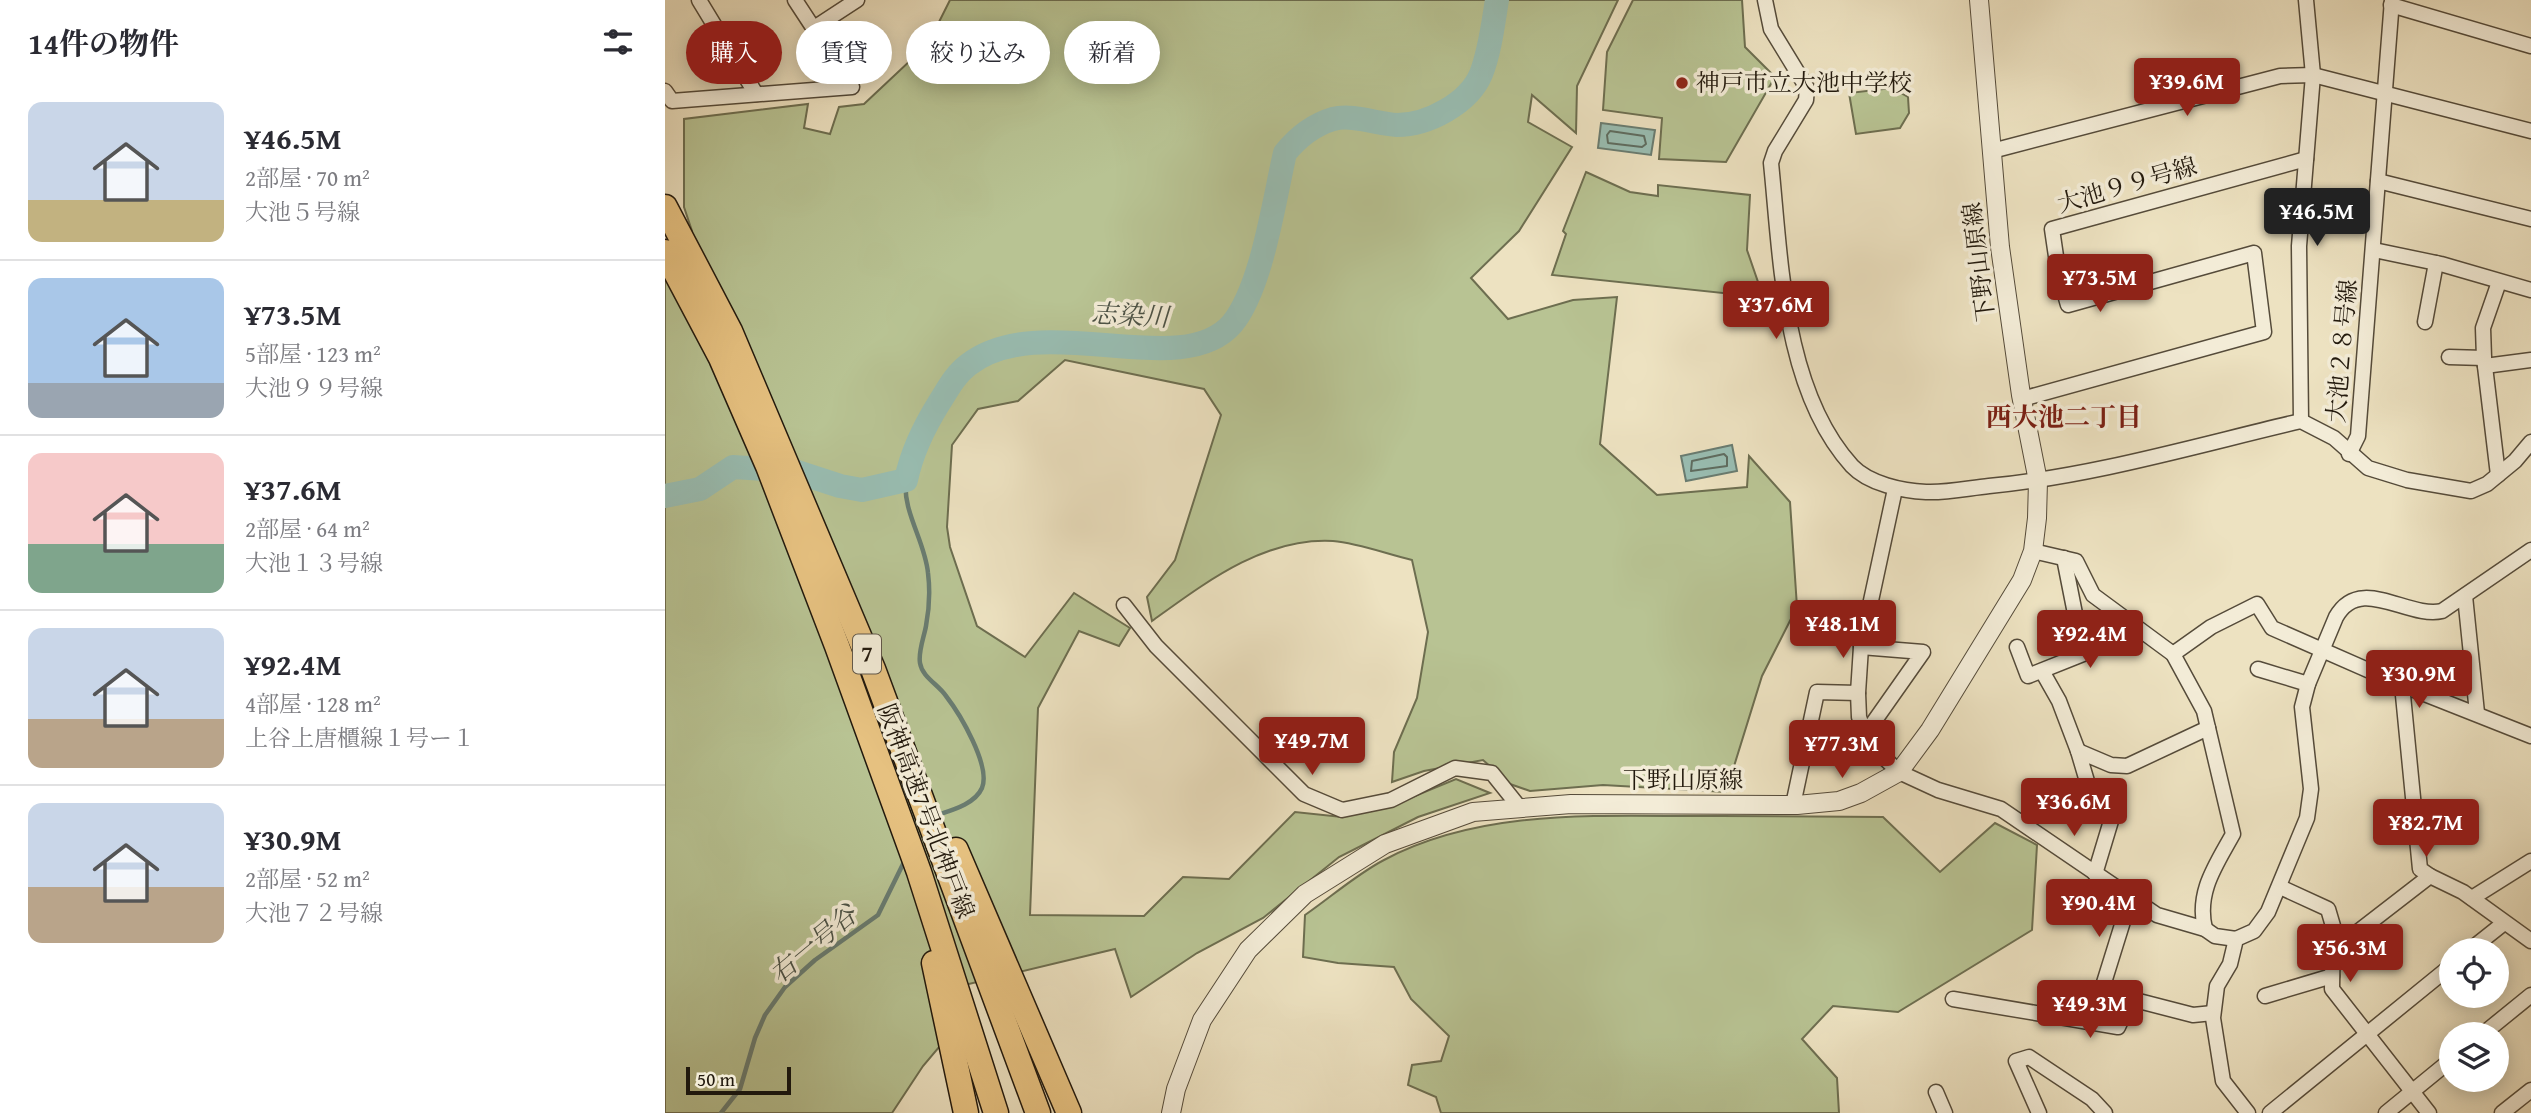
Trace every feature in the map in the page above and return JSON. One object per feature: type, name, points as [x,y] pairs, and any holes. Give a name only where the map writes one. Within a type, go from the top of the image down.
[{"type":"highway","name":"阪神高速7号北神戸線","points":[[665,207],[730,331],[873,669],[1038,1113]]},
{"type":"highway","name":"阪神高速7号北神戸線","points":[[665,252],[721,358],[768,466],[882,770],[950,963],[996,1113]]},
{"type":"highway","points":[[901,749],[920,772],[981,903],[1069,1113]]},
{"type":"highway","points":[[882,770],[887,813],[940,984],[966,1113]]},
{"type":"street","points":[[699,0],[756,94]]},
{"type":"street","points":[[795,0],[809,21]]},
{"type":"street","points":[[826,21],[857,0]]},
{"type":"street","points":[[1765,0],[1771,29],[1807,88],[1806,100],[1775,151],[1771,163],[1789,320],[1816,407],[1831,438],[1854,469],[1895,489],[1928,492],[2038,481],[2301,421],[2334,438],[2368,468],[2444,488],[2471,491],[2487,484],[2531,442]]},
{"type":"street","name":"下野山原線","points":[[1171,1113],[1176,1089],[1202,1020],[1248,950],[1305,894],[1385,844],[1473,812],[1571,804],[1793,805],[1839,801],[1861,793],[1899,772],[1930,730],[2022,580],[2033,551],[2038,481],[2022,399],[2000,247],[1979,0]]},
{"type":"street","points":[[2301,421],[2299,246],[2313,75],[2306,0]]},
{"type":"street","points":[[2392,3],[2531,46]]},
{"type":"street","name":"大池２８号線","points":[[2349,454],[2358,436],[2392,3]]},
{"type":"street","points":[[1992,151],[2280,76],[2313,75],[2531,131]]},
{"type":"street","points":[[665,91],[672,101],[852,87],[850,84]]},
{"type":"street","name":"大池９９号線","points":[[2022,399],[2264,332],[2254,254],[2068,305],[2058,270],[2052,229],[2306,159]]},
{"type":"street","points":[[2378,181],[2531,219]]},
{"type":"street","points":[[2374,250],[2436,263],[2531,290]]},
{"type":"street","points":[[2425,321],[2436,263]]},
{"type":"street","points":[[2498,282],[2483,328],[2484,362],[2498,475]]},
{"type":"street","points":[[2449,357],[2484,362],[2531,360]]},
{"type":"street","points":[[1895,489],[1861,647],[1859,717],[1877,751],[1899,772],[1938,790],[2001,809],[2157,915],[2204,929],[2215,936],[2236,939],[2255,931],[2280,887],[2307,818],[2311,789],[2302,707],[2308,684],[2342,607],[2363,597],[2391,601],[2428,614],[2442,611],[2531,550]]},
{"type":"street","points":[[2033,551],[2076,562],[2093,595],[2173,654],[2204,711],[2233,834],[2204,887],[2201,915],[2204,929]]},
{"type":"street","points":[[2017,647],[2028,676],[2083,654],[2064,558]]},
{"type":"street","points":[[2465,596],[2477,713]]},
{"type":"street","points":[[2173,654],[2211,626],[2257,604],[2273,628],[2402,685],[2531,736]]},
{"type":"street","points":[[1124,605],[1156,646],[1304,794],[1342,810],[1391,800],[1455,768],[1492,773],[1520,808]]},
{"type":"street","points":[[1861,647],[1923,652],[1866,733]]},
{"type":"street","points":[[2258,668],[2308,684]]},
{"type":"street","points":[[2042,671],[2059,701],[2089,788],[2117,801],[2095,874]]},
{"type":"street","points":[[2402,685],[2420,869],[2472,898],[2531,941]]},
{"type":"street","points":[[1793,805],[1817,692],[1859,693]]},
{"type":"street","points":[[2078,751],[2111,765],[2127,766],[2208,728]]},
{"type":"street","points":[[2472,898],[2531,861]]},
{"type":"street","points":[[2333,951],[2430,876]]},
{"type":"street","points":[[2280,887],[2328,909],[2333,926],[2332,989],[2428,1113]]},
{"type":"street","points":[[2102,989],[2130,899]]},
{"type":"street","points":[[2485,938],[2504,923]]},
{"type":"street","points":[[2236,939],[2230,964],[2217,986],[2213,1013],[2223,1081],[2248,1113]]},
{"type":"street","points":[[2270,1113],[2439,975]]},
{"type":"street","points":[[2265,996],[2332,976]]},
{"type":"street","points":[[2498,1022],[2531,995]]},
{"type":"street","points":[[1954,999],[2118,1027],[2131,999],[2193,1015],[2213,1013]]},
{"type":"street","points":[[2039,1113],[2016,1061],[2029,1057],[2091,1099],[2105,1113]]},
{"type":"street","points":[[2386,1113],[2439,1069]]},
{"type":"street","points":[[2502,1113],[2531,1090]]},
{"type":"street","points":[[1936,1093],[1945,1113]]},
{"type":"green space","points":[[950,0],[1618,0],[1577,86],[1576,133],[1532,95],[1528,122],[1572,147],[1519,231],[1471,278],[1508,319],[1573,300],[1617,297],[1600,444],[1657,495],[1747,487],[1749,456],[1790,502],[1797,607],[1762,676],[1726,792],[1603,785],[1530,791],[1510,784],[1483,760],[1424,771],[1392,782],[1394,752],[1417,698],[1428,632],[1412,560],[1343,542],[1308,542],[1283,546],[1237,565],[1214,578],[1152,621],[1147,597],[1175,560],[1221,415],[1204,389],[1065,360],[1018,401],[978,409],[952,445],[947,527],[950,547],[977,626],[1025,657],[1074,593],[1130,628],[1119,646],[1079,631],[1038,708],[1030,915],[1144,916],[1183,877],[1229,879],[1295,812],[1342,817],[1410,798],[1456,779],[1490,793],[1418,817],[1339,857],[1263,918],[1197,953],[1131,997],[1115,949],[931,993],[940,1046],[923,1066],[892,1113],[665,1113],[665,243],[692,231],[684,207],[684,119],[808,104],[804,128],[830,134],[839,107],[864,104],[885,84],[892,84],[892,78],[906,65],[906,84],[1050,84],[1050,21],[940,21]]},
{"type":"green space","name":"神戸市立大池中学校","points":[[1633,0],[1742,0],[1745,47],[1775,77],[1726,162],[1659,159],[1662,118],[1603,110],[1607,52]]},
{"type":"green space","points":[[1892,88],[1908,97],[1909,113],[1900,128],[1856,134],[1849,93]]},
{"type":"green space","points":[[1586,172],[1630,192],[1658,196],[1658,185],[1750,195],[1747,250],[1758,282],[1751,296],[1552,275],[1566,234],[1563,231]]},
{"type":"green space","points":[[1591,816],[1883,817],[1940,872],[1995,823],[2037,845],[2032,930],[1898,1012],[1833,1006],[1802,1039],[1837,1078],[1839,1113],[1441,1113],[1436,1097],[1408,1085],[1412,1065],[1441,1061],[1449,1036],[1411,999],[1394,967],[1338,963],[1303,957],[1305,915],[1384,860],[1463,830],[1548,818]]},
{"type":"water","points":[[1601,123],[1655,130],[1651,155],[1598,148]]},
{"type":"water","points":[[1732,445],[1737,471],[1686,481],[1681,456]]},
{"type":"waterway","name":"志染川","points":[[665,496],[700,489],[733,467],[794,471],[862,490],[906,480],[919,440],[952,382],[968,365],[998,349],[1033,343],[1179,347],[1209,340],[1232,324],[1251,289],[1266,243],[1285,153],[1306,132],[1333,119],[1409,124],[1434,117],[1457,103],[1475,85],[1481,74],[1489,47],[1497,0]]},
{"type":"waterway","name":"右一号谷","points":[[906,480],[907,503],[923,549],[929,579],[928,613],[920,649],[921,668],[943,692],[966,727],[978,754],[984,778],[982,788],[974,798],[962,806],[937,815]]},
{"type":"waterway","name":"右一号谷","points":[[721,1113],[740,1089],[755,1038],[765,1015],[785,987],[815,960],[878,915],[904,862]]},
{"type":"place","name":"神戸市立大池中学校","points":[[1682,83]]},
{"type":"district","name":"西大池二丁目","points":[[2064,417]]}]
